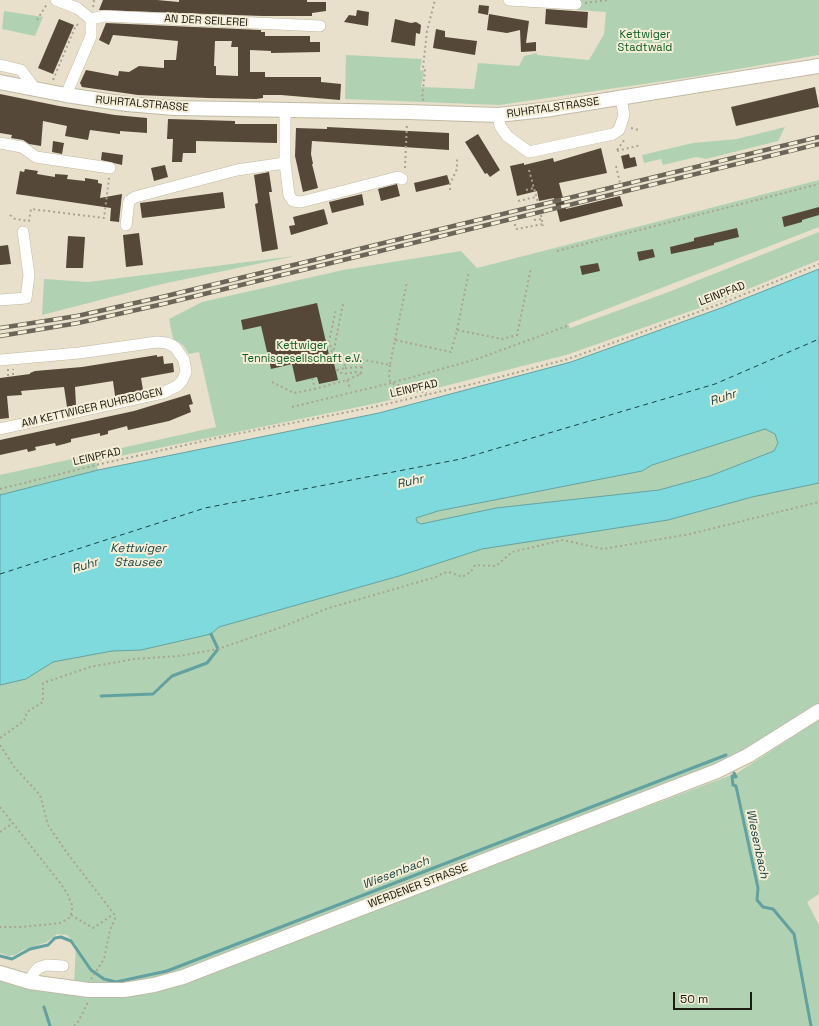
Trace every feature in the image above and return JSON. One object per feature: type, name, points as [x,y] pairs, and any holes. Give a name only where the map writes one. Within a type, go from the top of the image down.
[{"type":"main road","name":"RUHRTALSTRASSE","points":[[0,82],[66,95],[127,104],[174,108],[498,115],[621,98],[819,66]]},
{"type":"main road","name":"WERDENER STRASSE","points":[[0,973],[30,982],[88,990],[124,990],[154,985],[183,977],[717,771],[749,755],[819,711]]},
{"type":"street","points":[[56,0],[77,8],[91,20],[92,36],[66,95]]},
{"type":"street","points":[[508,0],[576,4]]},
{"type":"street","name":"AN DER SEILEREI","points":[[91,20],[105,16],[320,26]]},
{"type":"street","points":[[0,66],[22,70],[42,91]]},
{"type":"street","points":[[498,115],[500,126],[507,136],[529,152],[613,134],[619,130],[624,115],[621,98]]},
{"type":"street","points":[[285,110],[285,163],[290,195],[293,201],[301,202],[398,177],[402,179]]},
{"type":"street","points":[[0,142],[22,146],[36,157],[110,168]]},
{"type":"street","points":[[126,225],[129,201],[135,197],[237,170],[285,163]]},
{"type":"street","points":[[0,300],[26,298],[29,275],[23,232]]},
{"type":"street","name":"AM KETTWIGER RUHRBOGEN","points":[[0,360],[79,353],[157,342],[175,347],[184,360],[186,372],[182,382],[163,393],[0,429]]},
{"type":"street","points":[[30,982],[33,974],[38,968],[47,965],[63,966]]},
{"type":"path","points":[[37,20],[44,6],[50,0]]},
{"type":"path","points":[[429,100],[422,100],[425,69],[423,68],[427,31],[435,0]]},
{"type":"path","points":[[576,4],[608,0]]},
{"type":"path","points":[[42,91],[76,25],[91,20]]},
{"type":"path","points":[[406,156],[408,112]]},
{"type":"path","points":[[630,127],[639,130]]},
{"type":"path","points":[[627,136],[617,151],[641,145]]},
{"type":"path","points":[[450,190],[450,184],[457,169],[457,159]]},
{"type":"path","points":[[616,166],[620,183]]},
{"type":"path","points":[[10,215],[15,219],[29,221],[31,209],[104,218],[110,168]]},
{"type":"path","points":[[529,170],[538,203]]},
{"type":"path","points":[[557,251],[819,184]]},
{"type":"path","points":[[526,190],[534,188]]},
{"type":"path","points":[[518,201],[536,197]]},
{"type":"path","points":[[514,225],[516,225],[517,229],[543,225],[541,215]]},
{"type":"path","points":[[534,220],[542,219]]},
{"type":"path","name":"LEINPFAD","points":[[0,489],[104,463],[221,437],[378,406],[473,384],[568,359],[720,304],[819,264]]},
{"type":"path","points":[[457,330],[502,339],[517,335],[531,268]]},
{"type":"path","points":[[395,340],[452,352],[469,271]]},
{"type":"path","points":[[391,382],[389,378],[390,365],[407,282]]},
{"type":"path","points":[[333,354],[343,304]]},
{"type":"path","points":[[333,354],[329,341],[336,309]]},
{"type":"path","points":[[292,407],[477,359],[567,326]]},
{"type":"path","points":[[333,354],[390,365]]},
{"type":"path","points":[[344,356],[345,368]]},
{"type":"path","points":[[361,374],[363,360]]},
{"type":"path","points":[[361,374],[356,372],[343,374],[336,370],[362,367]]},
{"type":"path","points":[[272,382],[294,393],[347,380],[361,374]]},
{"type":"path","points":[[312,378],[315,388]]},
{"type":"path","points":[[347,380],[350,388]]},
{"type":"path","points":[[391,382],[428,394]]},
{"type":"path","points":[[0,738],[24,721],[26,712],[44,702],[43,683],[90,667],[134,659],[179,656],[218,649],[279,628],[329,608],[436,578],[443,573],[449,572],[462,577],[470,572],[476,565],[496,566],[512,552],[563,540],[604,549],[690,534],[819,502]]},
{"type":"path","points":[[0,745],[15,768],[40,795],[48,825],[67,853],[114,914],[115,919],[110,930],[104,959],[88,982],[88,1001],[78,1022],[74,1026]]},
{"type":"path","points":[[0,807],[61,884],[72,905],[71,915],[60,923],[22,927],[0,926]]},
{"type":"path","points":[[0,832],[13,823]]},
{"type":"path","points":[[71,915],[94,928],[114,914]]},
{"type":"green space","name":"Kettwiger Stadtwald","points":[[578,0],[819,0],[819,55],[692,77],[499,105],[345,99],[346,55],[422,59],[420,70],[424,71],[421,87],[474,89],[478,63],[519,66],[524,56],[537,53],[537,55],[589,60],[604,34],[606,12],[577,10]]},
{"type":"green space","points":[[4,11],[43,17],[35,36],[2,29]]},
{"type":"green space","points":[[785,127],[778,141],[706,159],[696,157],[663,165],[661,159],[644,163],[642,155],[693,143],[737,139]]},
{"type":"green space","points":[[819,180],[819,227],[568,324],[570,328],[666,293],[819,232],[819,260],[719,301],[566,355],[378,403],[120,456],[96,462],[98,470],[0,495],[0,475],[216,427],[199,352],[189,354],[183,345],[173,339],[169,319],[202,302],[343,270],[461,251],[477,268]]},
{"type":"green space","points":[[295,256],[162,284],[42,315],[44,279],[88,282]]},
{"type":"green space","points":[[765,429],[775,434],[778,443],[775,451],[710,476],[659,490],[496,508],[421,524],[417,522],[416,518],[438,511],[642,471],[652,465]]},
{"type":"green space","points":[[819,483],[819,704],[758,743],[721,762],[388,904],[737,773],[819,720],[819,894],[807,902],[819,925],[819,1026],[0,1026],[0,974],[74,986],[76,945],[67,935],[57,934],[47,942],[23,950],[15,955],[8,956],[0,953],[0,685],[26,679],[53,662],[112,651],[141,650],[211,634],[219,627],[399,576],[482,549],[668,520],[752,497]]},
{"type":"water","points":[[819,269],[819,483],[752,497],[668,520],[482,549],[399,576],[219,627],[211,634],[141,650],[112,651],[53,662],[26,679],[0,685],[0,495],[98,470],[379,413],[571,362],[721,308]],"holes":[[[765,429],[775,434],[778,443],[774,451],[710,476],[659,490],[496,508],[421,524],[417,522],[416,518],[438,511],[642,471],[652,465]]]},
{"type":"building","points":[[103,0],[157,0],[179,2],[179,0],[307,0],[307,2],[326,2],[326,11],[312,13],[312,16],[262,16],[99,10]]},
{"type":"building","points":[[479,5],[489,6],[488,15],[478,13]]},
{"type":"building","points":[[546,9],[588,12],[587,28],[545,24]]},
{"type":"building","points":[[357,10],[369,12],[368,26],[344,22],[349,15],[356,16]]},
{"type":"building","points":[[489,14],[529,21],[526,43],[536,42],[536,51],[521,52],[520,30],[507,33],[487,30]]},
{"type":"building","points":[[59,19],[74,25],[53,74],[38,68]]},
{"type":"building","points":[[395,19],[411,23],[416,22],[421,25],[420,34],[416,33],[415,46],[391,42]]},
{"type":"building","points":[[106,23],[261,30],[261,32],[265,32],[265,36],[310,36],[310,42],[320,42],[320,52],[271,53],[271,51],[250,50],[250,72],[265,72],[265,77],[321,77],[321,82],[341,84],[340,100],[281,95],[263,95],[263,98],[256,99],[138,95],[82,87],[80,83],[86,70],[118,76],[119,71],[129,72],[139,66],[164,68],[164,60],[176,60],[178,41],[113,35],[109,45],[99,40]],"holes":[[[215,41],[232,41],[231,47],[238,47],[238,76],[216,75],[216,66],[214,66]]]},
{"type":"building","points":[[436,29],[445,31],[445,37],[477,41],[475,55],[433,48]]},
{"type":"building","points":[[815,87],[819,107],[736,126],[731,107]]},
{"type":"building","points":[[0,94],[59,106],[115,115],[147,118],[147,133],[120,131],[120,134],[90,130],[88,140],[65,136],[67,126],[43,121],[41,146],[29,144],[23,140],[11,138],[12,135],[0,133]]},
{"type":"building","points":[[168,119],[235,121],[235,124],[277,124],[277,143],[196,141],[196,153],[183,153],[182,162],[172,162],[173,139],[167,139]]},
{"type":"building","points":[[327,127],[449,133],[449,150],[312,141],[312,164],[318,188],[303,192],[295,156],[296,128],[327,129]]},
{"type":"building","points":[[478,134],[500,170],[490,177],[487,173],[485,174],[465,142]]},
{"type":"building","points":[[53,141],[64,143],[62,154],[52,152]]},
{"type":"building","points":[[601,148],[607,173],[559,183],[566,209],[620,196],[623,206],[560,222],[554,198],[539,201],[537,191],[517,196],[510,166],[524,163],[524,165],[553,158],[554,162]]},
{"type":"building","points":[[102,152],[123,155],[122,165],[101,160]]},
{"type":"building","points":[[629,154],[630,158],[635,157],[637,166],[624,169],[621,156]]},
{"type":"building","points":[[165,165],[168,177],[154,181],[151,168]]},
{"type":"building","points":[[25,169],[38,171],[37,174],[55,177],[55,174],[68,175],[67,179],[85,181],[85,178],[98,180],[98,183],[102,184],[100,198],[122,194],[119,222],[110,221],[111,208],[16,194],[20,171],[24,172]]},
{"type":"building","points":[[269,172],[272,192],[269,192],[278,249],[262,252],[255,204],[258,203],[254,175]]},
{"type":"building","points":[[447,175],[450,184],[416,192],[414,183]]},
{"type":"building","points":[[397,184],[400,196],[381,201],[378,189]]},
{"type":"building","points":[[223,192],[225,208],[142,218],[140,203]]},
{"type":"building","points":[[362,194],[364,205],[332,213],[329,202]]},
{"type":"building","points":[[819,207],[819,215],[784,227],[782,217]]},
{"type":"building","points":[[324,209],[328,224],[291,235],[289,226],[295,225],[293,217]]},
{"type":"building","points":[[737,228],[739,237],[714,243],[714,245],[671,254],[670,247],[694,241],[694,238]]},
{"type":"building","points":[[139,233],[143,265],[126,267],[123,235]]},
{"type":"building","points":[[68,236],[85,237],[83,268],[66,268]]},
{"type":"building","points":[[8,245],[11,264],[0,265],[0,246]]},
{"type":"building","points":[[653,249],[655,257],[639,261],[637,252]]},
{"type":"building","points":[[598,263],[600,271],[582,275],[580,266]]},
{"type":"building","name":"Kettwiger Tennisgesellschaft e.V.","points":[[317,303],[329,355],[332,355],[338,380],[319,384],[317,377],[296,382],[292,364],[271,369],[261,326],[243,330],[241,320]]},
{"type":"building","points":[[157,355],[157,357],[163,356],[164,364],[173,363],[174,372],[141,378],[143,390],[115,396],[113,381],[75,387],[76,405],[67,407],[64,387],[21,391],[22,395],[7,396],[9,418],[0,419],[0,378],[30,374],[35,371],[82,367]]},
{"type":"building","points":[[190,394],[193,404],[189,405],[191,412],[169,421],[128,430],[127,426],[108,431],[108,434],[100,436],[100,433],[71,439],[71,442],[56,446],[55,443],[35,447],[36,450],[28,452],[27,449],[0,455],[0,440],[134,411]]},
{"type":"waterway","points":[[101,696],[153,694],[172,676],[207,663],[218,649],[211,634]]},
{"type":"waterway","name":"Wiesenbach","points":[[0,956],[12,959],[30,949],[48,945],[55,938],[61,937],[71,941],[91,970],[104,979],[116,982],[167,971],[726,755]]},
{"type":"waterway","name":"Wiesenbach","points":[[734,773],[736,777],[732,776],[733,785],[736,786],[758,888],[757,900],[763,907],[773,909],[794,934],[811,1026]]},
{"type":"waterway","points":[[44,1007],[50,1026]]},
{"type":"ferry route","points":[[0,574],[205,508],[461,459],[715,384],[819,339]]},
{"type":"railway","points":[[0,328],[77,316],[162,297],[819,137]]},
{"type":"railway","points":[[0,336],[78,323],[163,304],[819,144]]},
{"type":"water label","name":"Ruhr","points":[[723,398]]},
{"type":"water label","name":"Ruhr","points":[[410,482]]},
{"type":"water label","name":"Kettwiger Stausee","points":[[138,556]]},
{"type":"water label","name":"Ruhr","points":[[85,566]]}]
